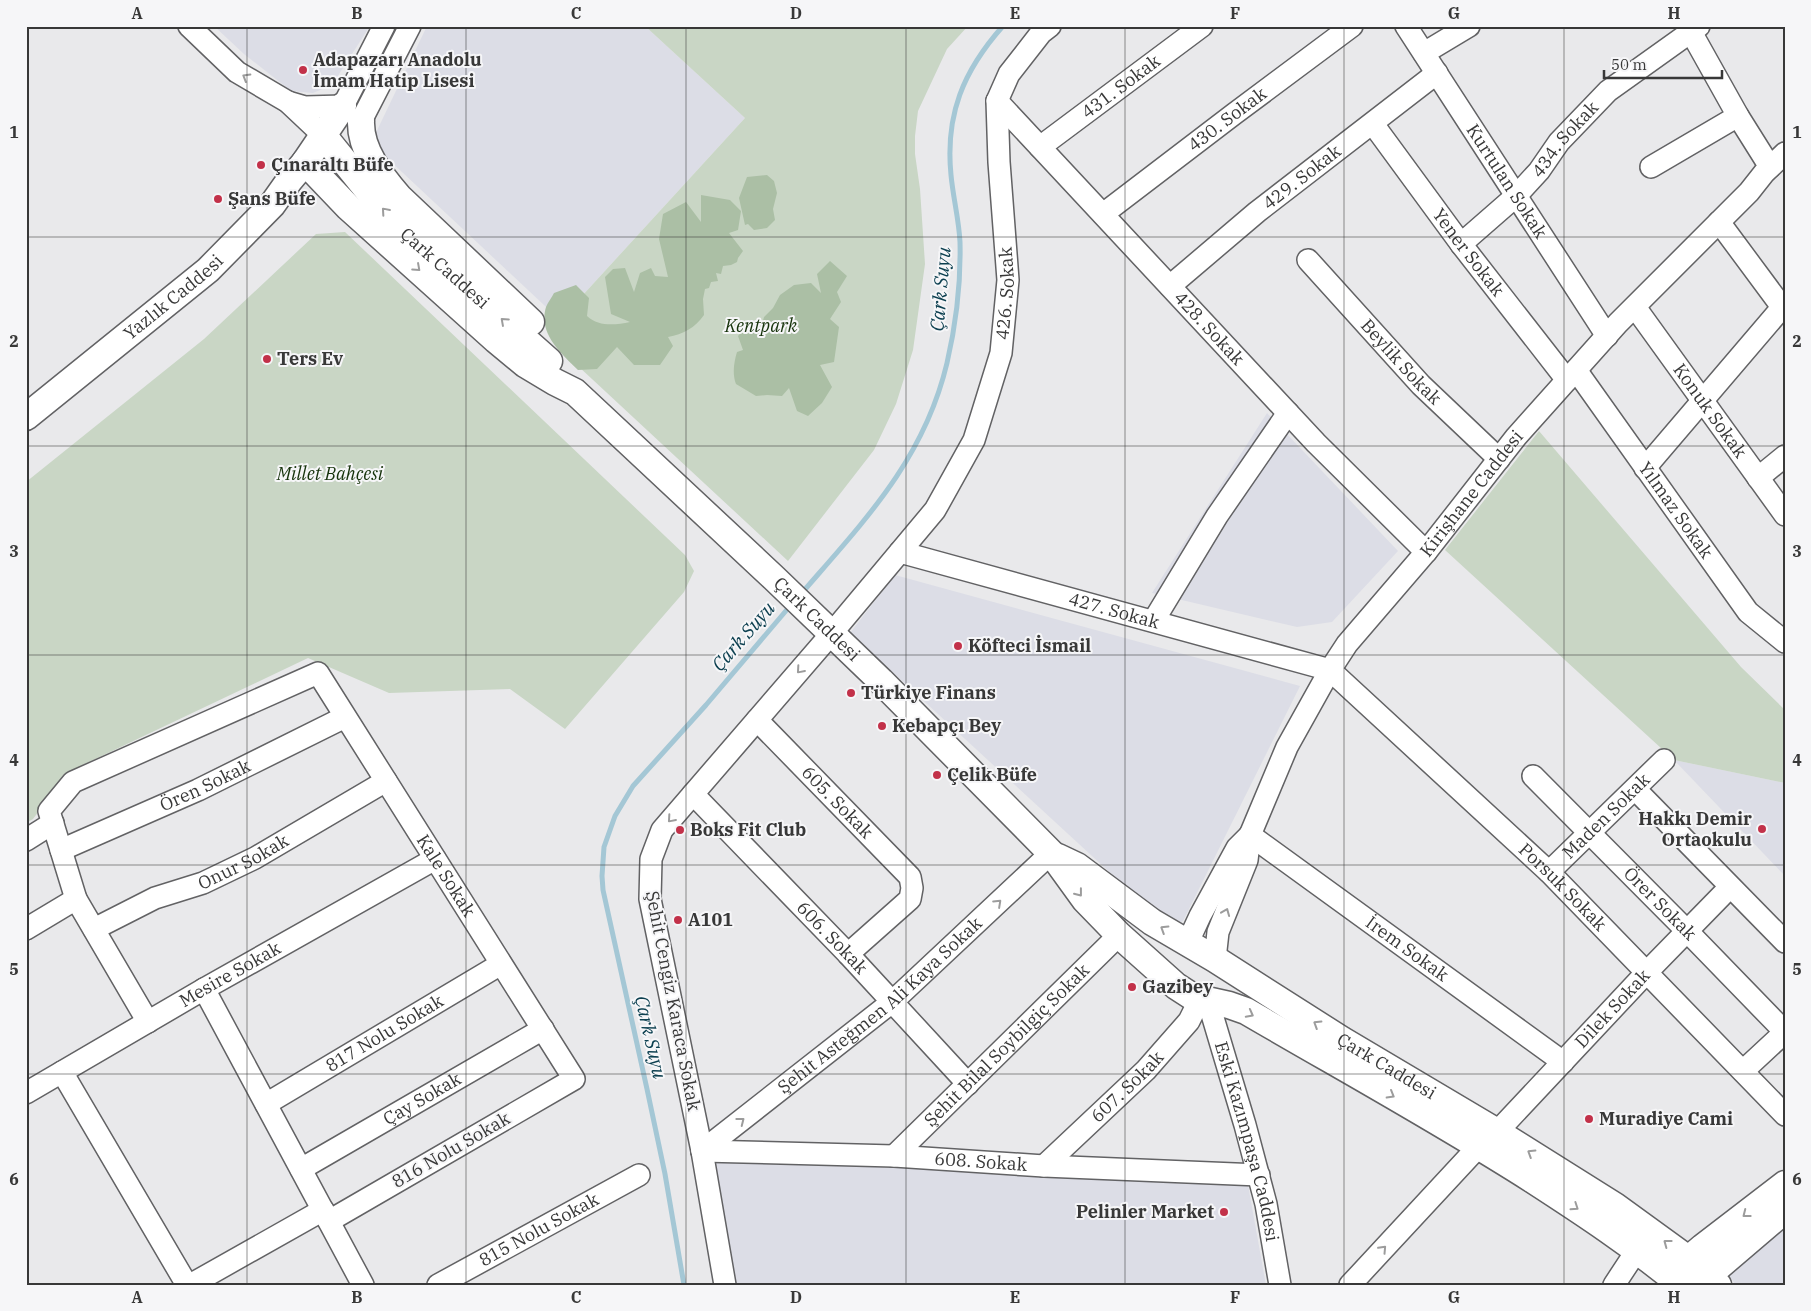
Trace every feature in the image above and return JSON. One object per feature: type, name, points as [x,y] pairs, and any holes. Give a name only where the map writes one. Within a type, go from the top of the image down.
[{"type":"main road","points":[[305,162],[329,142],[352,114],[366,149],[381,176],[399,197],[534,325],[553,346],[570,384]]},
{"type":"main road","name":"Çark Caddesi","points":[[329,142],[382,208],[405,233],[570,384],[826,627],[1051,853],[1085,900],[1119,935],[1176,986],[1193,997],[1246,1011],[1615,1206],[1680,1273]]},
{"type":"main road","name":"Çark Caddesi","points":[[305,162],[348,207],[496,340],[525,364],[555,382],[570,384]]},
{"type":"main road","name":"Yazlık Caddesi","points":[[26,417],[208,270],[272,205],[305,162]]},
{"type":"main road","name":"Çark Caddesi","points":[[1051,853],[1077,866],[1152,922],[1342,1040],[1488,1139],[1572,1205],[1638,1250],[1680,1273],[1708,1282]]},
{"type":"main road","points":[[1176,986],[1174,978],[1176,964],[1187,944]]},
{"type":"main road","points":[[1204,1000],[1217,990],[1219,970],[1215,960]]},
{"type":"main road","points":[[1680,1273],[1785,1184]]},
{"type":"main road","points":[[1708,1282],[1785,1210]]},
{"type":"street","points":[[189,26],[237,72],[288,102],[329,142]]},
{"type":"street","points":[[352,114],[384,26]]},
{"type":"street","points":[[352,114],[410,26]]},
{"type":"street","name":"426. Sokak","points":[[900,552],[935,510],[974,440],[1001,354],[1008,280],[998,162],[997,101],[1009,74],[1041,33],[1050,26]]},
{"type":"street","name":"431. Sokak","points":[[1040,147],[1202,26]]},
{"type":"street","name":"430. Sokak","points":[[1104,214],[1352,26]]},
{"type":"street","name":"Kurtulan Sokak","points":[[1406,26],[1607,336]]},
{"type":"street","points":[[1424,53],[1469,26]]},
{"type":"street","points":[[1695,29],[1738,116],[1780,165]]},
{"type":"street","name":"434. Sokak","points":[[1461,244],[1516,196],[1539,170],[1559,142],[1608,91],[1695,29]]},
{"type":"street","name":"429. Sokak","points":[[1170,286],[1257,212],[1437,74]]},
{"type":"street","name":"428. Sokak","points":[[997,101],[1316,443],[1426,552]]},
{"type":"street","points":[[288,102],[352,114]]},
{"type":"street","points":[[1651,167],[1738,116]]},
{"type":"street","name":"Yener Sokak","points":[[1373,124],[1461,244],[1572,375]]},
{"type":"street","name":"Kirişhane Caddesi","points":[[1215,960],[1218,932],[1247,860],[1250,835],[1287,747],[1330,670],[1347,644],[1426,552],[1516,437],[1607,336],[1749,192],[1780,165]]},
{"type":"street","points":[[1646,468],[1784,307],[1719,222]]},
{"type":"street","name":"Beylik Sokak","points":[[1308,260],[1421,385],[1499,459]]},
{"type":"street","name":"Konuk Sokak","points":[[1635,307],[1785,515]]},
{"type":"street","name":"Yılmaz Sokak","points":[[1572,375],[1646,468],[1748,612],[1785,642]]},
{"type":"street","points":[[1154,620],[1217,516],[1288,413]]},
{"type":"street","points":[[1758,478],[1785,456]]},
{"type":"street","name":"427. Sokak","points":[[900,552],[1154,620],[1330,670]]},
{"type":"street","name":"Şehit Cengiz Karaca Sokak","points":[[726,1285],[702,1151],[650,899],[650,859],[662,830],[757,720],[826,627],[900,552]]},
{"type":"street","name":"Porsuk Sokak","points":[[1330,670],[1549,872],[1785,1115]]},
{"type":"street","name":"Kale Sokak","points":[[53,823],[48,811],[73,782],[318,673],[574,1079]]},
{"type":"street","name":"Ören Sokak","points":[[61,850],[198,790],[345,717]]},
{"type":"street","name":"605. Sokak","points":[[757,720],[910,876],[912,888],[910,899],[848,954]]},
{"type":"street","name":"Maden Sokak","points":[[1549,872],[1664,760]]},
{"type":"street","name":"Örer Sokak","points":[[1533,776],[1785,1032]]},
{"type":"street","name":"Onur Sokak","points":[[94,929],[156,898],[204,883],[255,858],[386,781]]},
{"type":"street","points":[[1635,789],[1785,942]]},
{"type":"street","name":"606. Sokak","points":[[693,794],[848,954],[968,1084]]},
{"type":"street","points":[[26,840],[53,823],[76,899],[148,1022]]},
{"type":"street","name":"Kirişhane Caddesi","points":[[1187,944],[1237,848],[1250,835]]},
{"type":"street","name":"İrem Sokak","points":[[1250,835],[1563,1062]]},
{"type":"street","name":"Şehit Asteğmen Ali Kaya Sokak","points":[[702,1151],[892,1002],[1051,853]]},
{"type":"street","name":"Mesire Sokak","points":[[26,1093],[435,858]]},
{"type":"street","name":"Dilek Sokak","points":[[1350,1285],[1563,1062],[1646,972],[1730,888]]},
{"type":"street","points":[[26,929],[76,899]]},
{"type":"street","name":"Şehit Bilal Soybilgiç Sokak","points":[[894,1156],[1119,935]]},
{"type":"street","name":"817 Nolu Sokak","points":[[266,1104],[501,964]]},
{"type":"street","points":[[204,989],[363,1285]]},
{"type":"street","name":"607. Sokak","points":[[1044,1166],[1146,1070],[1189,1021],[1204,1000]]},
{"type":"street","name":"Eski Kazımpaşa Caddesi","points":[[1204,1000],[1259,1175],[1280,1285]]},
{"type":"street","name":"Çay Sokak","points":[[301,1169],[543,1029]]},
{"type":"street","points":[[1743,1072],[1785,1032]]},
{"type":"street","points":[[62,1072],[188,1285]]},
{"type":"street","name":"816 Nolu Sokak","points":[[188,1285],[326,1216],[574,1079]]},
{"type":"street","name":"608. Sokak","points":[[702,1151],[894,1156],[1044,1166],[1259,1175]]},
{"type":"street","name":"815 Nolu Sokak","points":[[438,1285],[639,1175]]},
{"type":"street","points":[[1614,1285],[1638,1250]]},
{"type":"shaded area","name":"Adapazarı Anadolu İmam Hatip Lisesi","points":[[214,26],[370,26],[332,85],[313,93],[291,91],[244,54]]},
{"type":"shaded area","points":[[427,26],[645,26],[745,118],[560,320],[371,143]]},
{"type":"shaded area","points":[[1267,413],[1398,551],[1332,622],[1297,627],[1152,593]]},
{"type":"shaded area","points":[[895,575],[1300,686],[1183,921],[1168,926],[850,633]]},
{"type":"shaded area","name":"Hakkı Demir Ortaokulu","points":[[1674,760],[1785,783],[1785,876]]},
{"type":"shaded area","points":[[714,1158],[1248,1185],[1266,1285],[733,1285]]},
{"type":"shaded area","points":[[1785,1229],[1785,1285],[1736,1285],[1728,1275]]},
{"type":"green space","name":"Kentpark","points":[[645,26],[968,26],[947,49],[918,111],[915,154],[920,189],[925,264],[913,350],[896,404],[874,450],[788,561],[578,366],[560,320],[745,118]]},
{"type":"green space","points":[[767,175],[774,181],[777,193],[773,209],[775,220],[767,228],[754,230],[748,224],[745,225],[739,198],[747,177]]},
{"type":"green space","points":[[701,195],[730,200],[741,211],[738,230],[729,233],[743,251],[737,262],[723,266],[721,274],[716,273],[718,281],[711,282],[709,288],[705,289],[703,299],[704,315],[688,330],[668,337],[673,346],[660,365],[634,365],[617,347],[597,369],[578,370],[558,350],[545,326],[546,307],[554,293],[576,285],[589,298],[587,316],[592,320],[602,324],[630,322],[611,314],[605,277],[613,269],[625,268],[634,292],[640,273],[651,268],[655,276],[668,277],[659,239],[663,214],[686,202],[701,222]]},
{"type":"green space","name":"Millet Bahçesi","points":[[345,232],[685,555],[694,571],[684,592],[565,729],[510,689],[389,693],[308,658],[68,772],[33,819],[26,823],[26,482],[204,339],[316,234]]},
{"type":"green space","points":[[830,261],[847,276],[837,292],[841,302],[830,319],[839,327],[834,362],[820,365],[832,387],[822,403],[808,416],[797,411],[789,388],[782,396],[756,396],[736,384],[735,360],[737,352],[743,350],[738,336],[750,322],[761,328],[764,317],[773,308],[780,295],[794,285],[811,283],[821,293],[817,274]]},
{"type":"green space","points":[[1539,431],[1741,667],[1785,710],[1785,783],[1674,760],[1445,550]]},
{"type":"waterway","name":"Çark Suyu","points":[[801,594],[847,541],[889,488],[923,430],[937,398],[953,333],[960,272],[959,234],[950,153],[954,113],[967,77],[977,60],[1003,26]]},
{"type":"waterway","name":"Çark Suyu","points":[[684,1285],[665,1174],[603,890],[604,847],[615,816],[633,786],[706,705],[790,606]]},
{"type":"place","name":"Adapazarı Anadolu İmam Hatip Lisesi","points":[[303,70]]},
{"type":"place","name":"Çınaraltı Büfe","points":[[261,165]]},
{"type":"place","name":"Şans Büfe","points":[[218,199]]},
{"type":"place","name":"Ters Ev","points":[[267,359]]},
{"type":"place","name":"Köfteci İsmail","points":[[958,646]]},
{"type":"place","name":"Türkiye Finans","points":[[851,693]]},
{"type":"place","name":"Kebapçı Bey","points":[[882,726]]},
{"type":"place","name":"Çelik Büfe","points":[[937,775]]},
{"type":"place","name":"Hakkı Demir Ortaokulu","points":[[1762,829]]},
{"type":"place","name":"Boks Fit Club","points":[[680,830]]},
{"type":"place","name":"A101","points":[[678,920]]},
{"type":"place","name":"Gazibey","points":[[1132,987]]},
{"type":"place","name":"Muradiye Cami","points":[[1589,1119]]},
{"type":"place","name":"Pelinler Market","points":[[1224,1212]]}]
